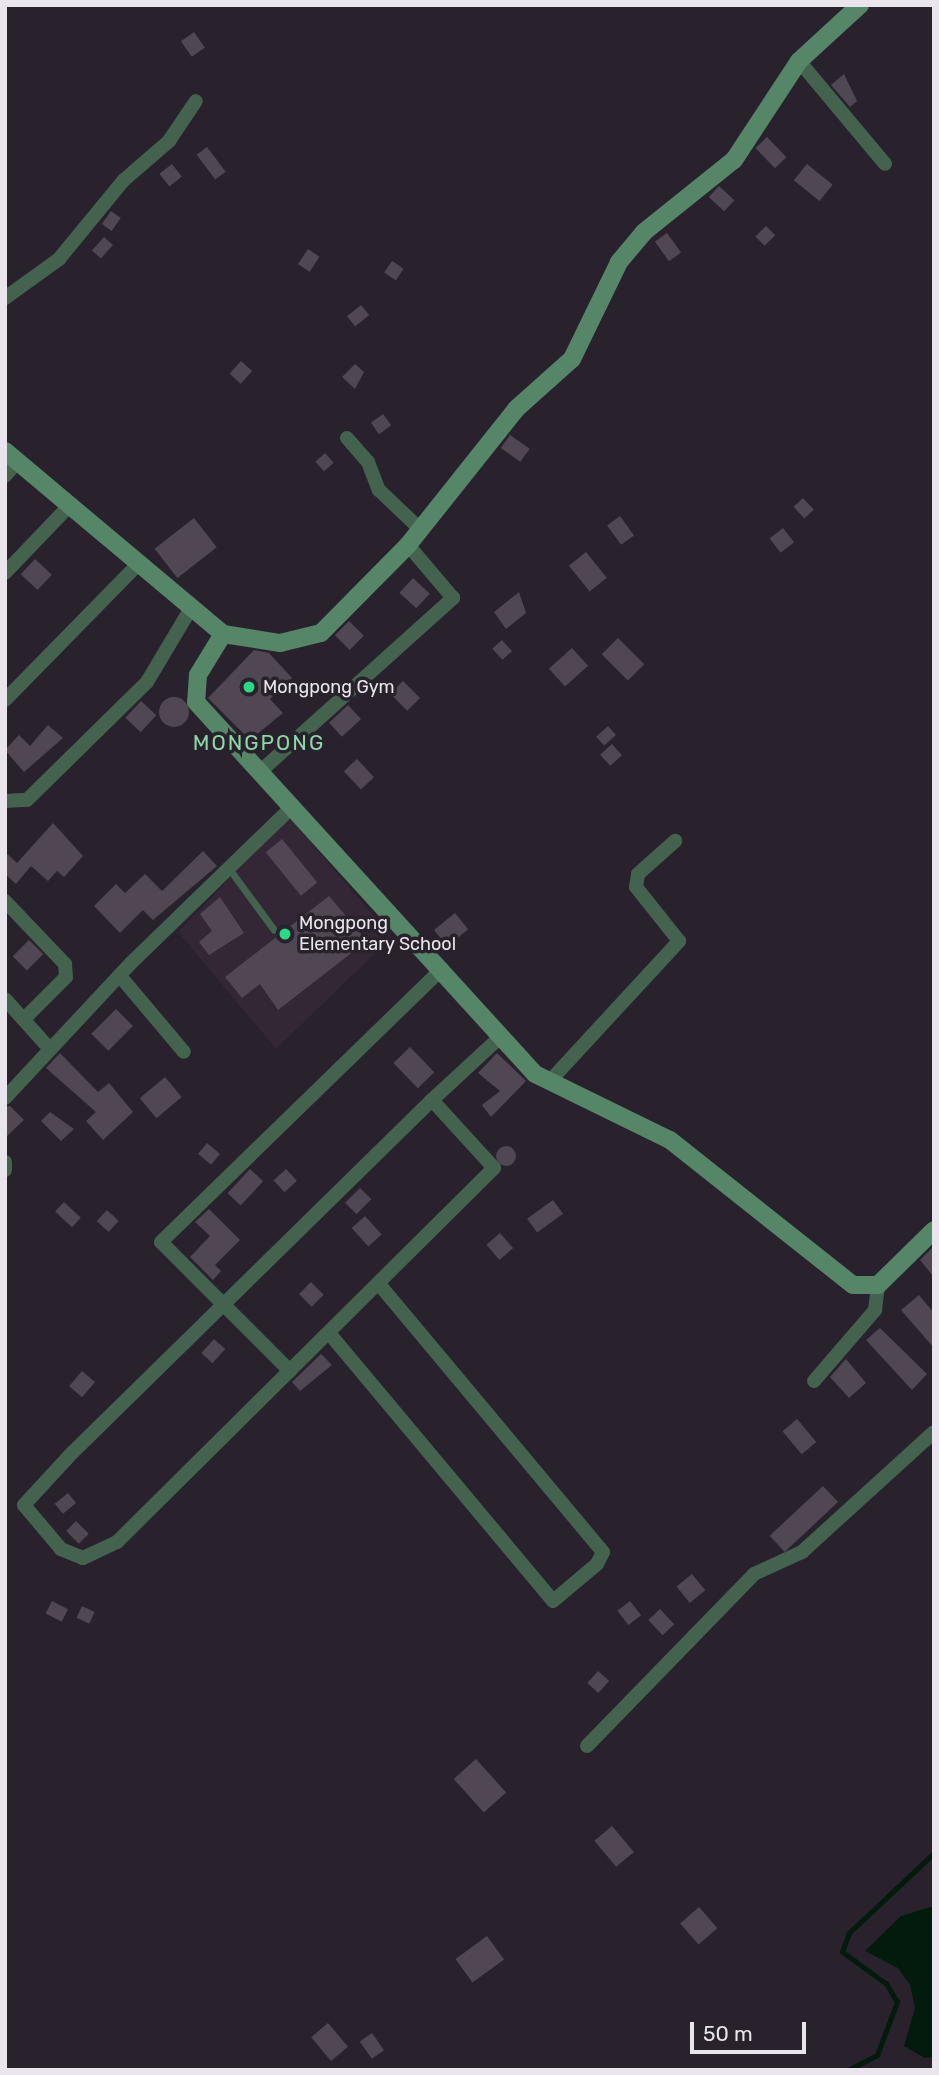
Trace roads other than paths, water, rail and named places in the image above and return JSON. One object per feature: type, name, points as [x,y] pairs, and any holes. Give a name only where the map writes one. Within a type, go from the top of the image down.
[{"type":"street","points":[[5,476],[12,456],[139,563],[190,610],[222,634],[280,643],[321,633],[408,545],[516,409],[572,359],[619,261],[644,232],[734,160],[799,61],[860,5]]},
{"type":"street","points":[[799,61],[885,164]]},
{"type":"street","points":[[5,298],[59,259],[124,180],[169,141],[196,102]]},
{"type":"street","points":[[347,438],[368,462],[379,490],[421,530]]},
{"type":"street","points":[[5,573],[70,505]]},
{"type":"street","points":[[263,769],[453,598],[408,545]]},
{"type":"street","points":[[5,700],[139,563]]},
{"type":"street","points":[[5,801],[27,800],[147,682],[190,610]]},
{"type":"street","points":[[222,634],[192,693],[442,969],[498,1039],[549,1082],[670,1140],[853,1285],[878,1285]]},
{"type":"street","points":[[5,1098],[49,1048],[120,976],[293,806]]},
{"type":"street","points":[[549,1082],[679,941],[636,887],[638,874],[675,841]]},
{"type":"street","points":[[5,901],[65,964],[66,977],[25,1018]]},
{"type":"street","points":[[290,1371],[223,1307],[161,1242],[442,969]]},
{"type":"street","points":[[120,976],[184,1052]]},
{"type":"street","points":[[5,999],[25,1018],[49,1048]]},
{"type":"street","points":[[432,1100],[494,1168],[117,1542],[83,1558],[61,1549],[24,1505],[432,1100],[498,1039]]},
{"type":"street","points":[[5,1162],[5,1170]]},
{"type":"street","points":[[814,1381],[875,1310],[878,1285],[934,1230]]},
{"type":"street","points":[[329,1333],[553,1601],[597,1564],[603,1552],[379,1284]]},
{"type":"street","points":[[587,1746],[754,1574],[802,1552],[934,1432]]},
{"type":"lane","points":[[229,870],[274,930]]},
{"type":"waterway","points":[[848,2070],[877,2055],[897,2002],[886,1984],[842,1952],[849,1933],[934,1853]]},
{"type":"place","name":"Mongpong Gym","points":[[249,687]]},
{"type":"place","name":"Mongpong Elementary School","points":[[285,934]]},
{"type":"district","name":"MONGPONG","points":[[259,743]]}]
